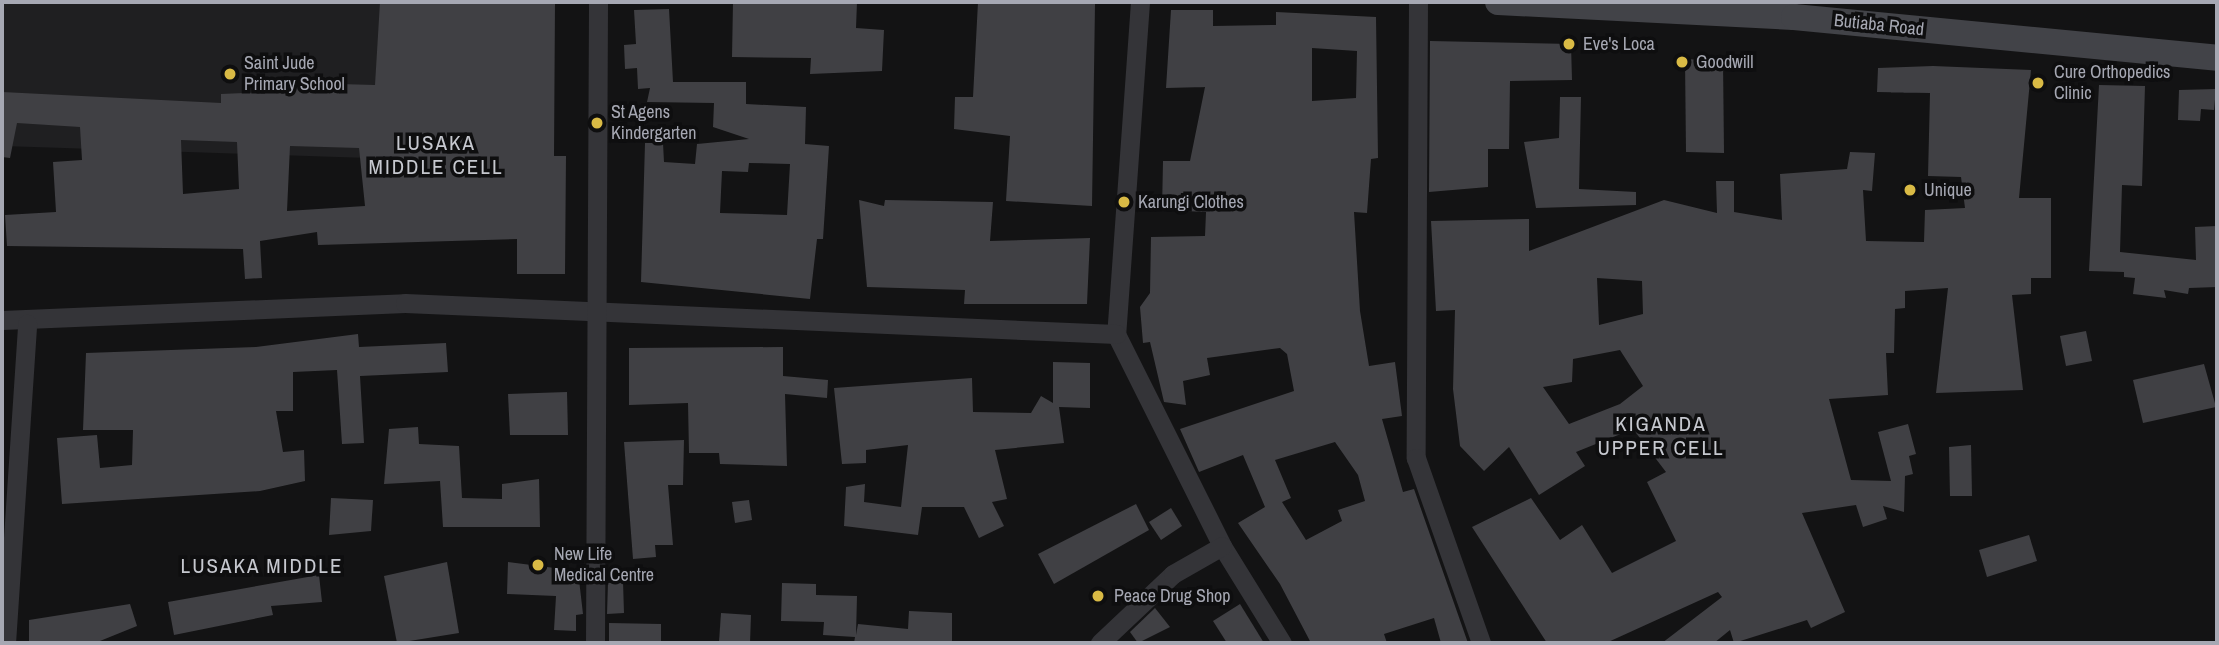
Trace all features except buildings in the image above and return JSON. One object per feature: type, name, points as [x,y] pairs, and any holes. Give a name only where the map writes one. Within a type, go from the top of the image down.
[{"type":"main road","name":"Butiaba Road","points":[[1498,2],[1794,17],[2217,58]]},
{"type":"street","points":[[595,643],[598,2]]},
{"type":"street","points":[[1140,2],[1116,334],[1223,546],[1282,643]]},
{"type":"street","points":[[1418,2],[1416,458],[1481,643]]},
{"type":"street","points":[[2,320],[27,324],[124,313],[405,303],[1116,334]]},
{"type":"street","points":[[6,643],[27,324]]},
{"type":"street","points":[[1100,643],[1172,574],[1223,546]]},
{"type":"shaded area","name":"Saint Jude Primary School","points":[[2,2],[455,2],[461,161],[2,146]]},
{"type":"place","name":"Eve's Loca","points":[[1569,44]]},
{"type":"place","name":"Goodwill","points":[[1682,62]]},
{"type":"place","name":"Saint Jude Primary School","points":[[230,74]]},
{"type":"place","name":"Cure Orthopedics Clinic","points":[[2038,83]]},
{"type":"place","name":"St Agens Kindergarten","points":[[597,123]]},
{"type":"place","name":"Unique","points":[[1910,190]]},
{"type":"place","name":"Karungi Clothes","points":[[1124,202]]},
{"type":"place","name":"New Life Medical Centre","points":[[538,565]]},
{"type":"place","name":"Peace Drug Shop","points":[[1098,596]]},
{"type":"district","name":"LUSAKA MIDDLE CELL","points":[[436,155]]},
{"type":"district","name":"KIGANDA UPPER CELL","points":[[1661,436]]},
{"type":"district","name":"LUSAKA MIDDLE","points":[[262,566]]}]
